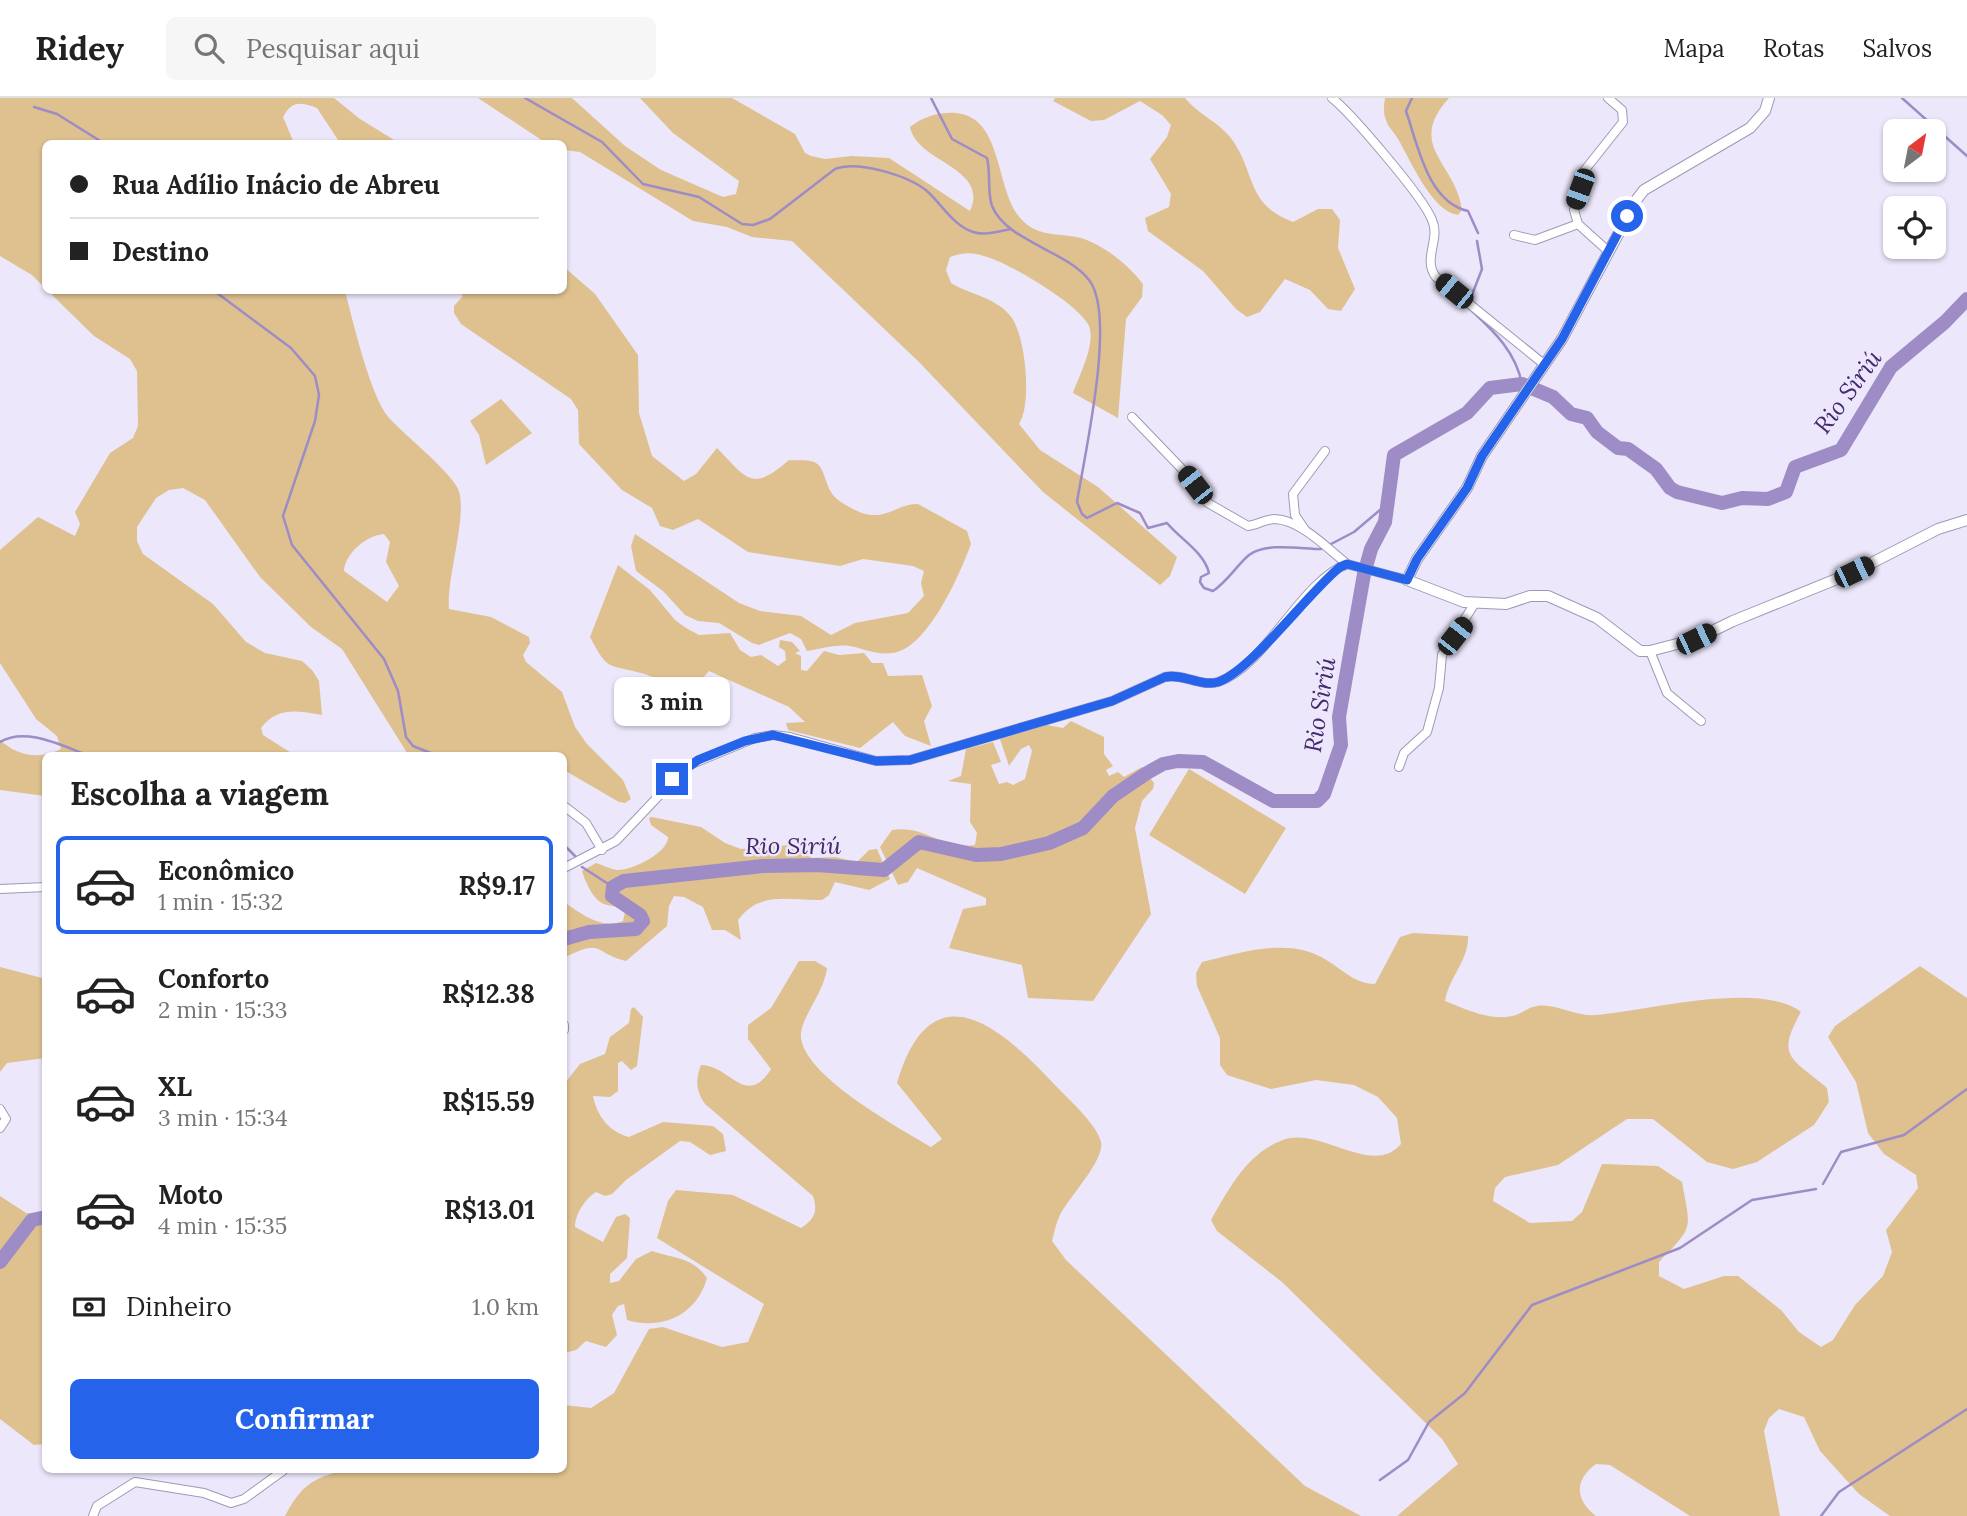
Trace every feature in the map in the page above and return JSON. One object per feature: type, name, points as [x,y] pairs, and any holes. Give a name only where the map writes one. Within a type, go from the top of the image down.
[{"type":"street","points":[[1332,98],[1362,129],[1430,214],[1436,233],[1429,263],[1436,276],[1545,365]]},
{"type":"street","points":[[1608,98],[1622,110],[1623,122],[1584,171],[1574,210],[1577,224],[1608,251]]},
{"type":"street","points":[[1407,580],[1417,559],[1467,488],[1482,456],[1545,365],[1644,190],[1750,128],[1765,111],[1769,98]]},
{"type":"street","points":[[1514,235],[1535,240],[1577,224]]},
{"type":"street","points":[[1132,417],[1215,508],[1248,526],[1278,519],[1306,532],[1347,564],[1407,580],[1454,600],[1506,604],[1530,596],[1548,596],[1597,618],[1640,651],[1696,639],[1854,572],[1938,529],[1967,520]]},
{"type":"street","points":[[1306,532],[1296,515],[1293,494],[1325,452]]},
{"type":"street","points":[[567,867],[602,850],[639,820],[687,766],[755,738],[773,735],[790,737],[892,763],[994,738],[1112,701],[1172,675],[1208,684],[1219,681],[1242,667],[1321,584],[1347,564]]},
{"type":"street","points":[[1399,767],[1404,753],[1427,732],[1434,711],[1442,655],[1475,603]]},
{"type":"street","points":[[1650,651],[1667,692],[1701,721]]},
{"type":"street","points":[[567,808],[586,823],[602,850]]},
{"type":"street","points":[[0,890],[42,887]]},
{"type":"street","points":[[0,1109],[6,1119],[0,1128]]},
{"type":"street","points":[[93,1516],[97,1506],[135,1482],[204,1493],[231,1503],[244,1500],[280,1473]]},
{"type":"shaded area","points":[[0,98],[334,98],[360,119],[394,140],[338,140],[317,108],[297,104],[283,117],[293,140],[42,140],[42,285],[32,275],[0,256]]},
{"type":"shaded area","points":[[478,98],[572,98],[625,146],[661,170],[723,197],[736,194],[739,181],[673,133],[640,98],[732,98],[795,134],[805,153],[811,156],[825,159],[852,156],[889,158],[970,211],[973,196],[970,184],[962,175],[925,149],[915,139],[910,127],[925,118],[943,113],[971,117],[983,127],[991,141],[1007,193],[1023,221],[1038,231],[1081,238],[1097,245],[1119,259],[1143,284],[1142,297],[1126,319],[1118,418],[1073,393],[1086,360],[1091,333],[1083,317],[1072,307],[1027,276],[982,255],[968,253],[950,257],[946,270],[951,283],[999,306],[1012,318],[1017,328],[1026,371],[1025,402],[1019,424],[1040,450],[1098,487],[1177,557],[1170,576],[1160,585],[1043,492],[919,362],[792,241],[752,237],[727,227],[693,221],[580,152],[567,150],[567,140],[541,140]]},
{"type":"shaded area","points":[[1055,98],[1185,98],[1230,137],[1259,196],[1278,215],[1293,222],[1318,209],[1332,209],[1340,220],[1338,248],[1355,289],[1341,311],[1328,309],[1310,290],[1285,279],[1260,312],[1247,317],[1236,309],[1203,271],[1148,231],[1145,218],[1169,207],[1171,194],[1150,159],[1167,137],[1171,125],[1162,115],[1140,101],[1104,120],[1091,121],[1053,101]]},
{"type":"shaded area","points":[[1385,98],[1449,98],[1437,115],[1432,129],[1432,142],[1458,194],[1462,210],[1458,215],[1439,205],[1423,183],[1387,123],[1384,112]]},
{"type":"shaded area","points":[[567,270],[595,294],[638,355],[639,413],[652,456],[684,481],[696,474],[717,448],[736,468],[751,478],[758,479],[777,470],[789,460],[810,461],[821,469],[833,495],[862,513],[878,515],[918,504],[967,531],[971,544],[940,609],[918,639],[905,649],[892,653],[850,646],[807,651],[801,639],[790,633],[759,645],[719,623],[698,621],[685,615],[663,591],[636,571],[631,546],[635,534],[739,603],[760,611],[801,616],[831,635],[855,623],[908,613],[924,596],[921,583],[924,571],[913,566],[863,559],[840,566],[748,552],[698,519],[673,530],[660,526],[652,508],[622,490],[579,444],[578,410],[571,399],[461,324],[454,313],[454,306],[463,296],[461,294],[567,294]]},
{"type":"shaded area","points":[[51,294],[346,294],[363,358],[382,407],[389,418],[457,487],[461,511],[449,609],[491,617],[529,637],[530,643],[523,655],[526,662],[562,692],[575,727],[587,744],[623,780],[631,799],[625,803],[619,802],[567,772],[567,752],[406,752],[342,649],[311,627],[260,577],[205,500],[183,488],[169,490],[156,498],[137,527],[137,541],[143,554],[213,604],[246,642],[265,653],[302,661],[319,681],[322,715],[281,713],[261,728],[263,735],[290,752],[53,752],[61,749],[57,736],[36,719],[0,663],[0,550],[38,517],[75,536],[80,524],[75,512],[110,453],[133,438],[138,426],[137,371],[130,359],[94,336]],"holes":[[[384,534],[390,542],[386,562],[399,586],[387,602],[344,571],[348,558],[358,546],[377,535]]]},
{"type":"shaded area","points":[[501,399],[532,433],[486,465],[479,435],[470,421]]},
{"type":"shaded area","points":[[618,565],[650,590],[675,620],[686,628],[699,635],[730,633],[740,650],[751,657],[761,655],[778,666],[786,660],[785,651],[779,647],[780,640],[792,642],[800,651],[795,653],[801,656],[801,670],[807,671],[824,651],[839,655],[864,653],[872,663],[883,663],[888,676],[922,675],[932,706],[924,721],[931,746],[905,736],[893,722],[860,748],[788,730],[786,723],[805,722],[789,707],[709,671],[688,695],[653,677],[615,667],[605,661],[590,637]]},
{"type":"shaded area","points":[[1071,721],[1104,737],[1104,754],[1113,766],[1106,770],[1109,776],[1118,772],[1124,777],[1142,767],[1154,783],[1153,789],[1142,801],[1135,828],[1151,914],[1093,1001],[1028,998],[1022,965],[949,948],[963,909],[986,905],[986,898],[917,868],[908,882],[898,885],[880,847],[892,830],[904,829],[952,844],[975,845],[977,833],[970,822],[971,784],[948,781],[961,776],[966,749],[993,742],[1001,762],[991,765],[999,784],[1007,782],[1013,785],[1025,779],[1032,751],[1029,745],[1021,749],[1009,766],[1000,739],[1047,725],[1063,728]]},
{"type":"shaded area","points":[[0,740],[21,753],[42,754],[42,796],[0,790]]},
{"type":"shaded area","points":[[1189,769],[1286,828],[1245,894],[1149,835]]},
{"type":"shaded area","points":[[649,818],[701,827],[725,843],[741,849],[789,845],[812,858],[835,857],[857,862],[869,850],[877,849],[890,879],[869,890],[835,882],[829,895],[822,900],[776,899],[756,904],[738,920],[741,940],[725,930],[712,930],[703,907],[684,897],[674,896],[669,906],[667,926],[626,961],[593,948],[567,957],[567,904],[592,919],[607,924],[623,921],[625,912],[596,899],[582,871],[596,863],[624,869],[640,864],[663,849],[668,837],[651,825]]},
{"type":"shaded area","points":[[1413,933],[1468,936],[1465,953],[1445,1001],[1486,1016],[1512,1016],[1544,1006],[1595,1015],[1731,998],[1758,998],[1782,1003],[1801,1012],[1789,1039],[1791,1056],[1827,1088],[1829,1102],[1814,1125],[1757,1162],[1733,1169],[1707,1162],[1653,1119],[1627,1119],[1558,1165],[1505,1177],[1495,1188],[1493,1201],[1530,1223],[1572,1221],[1582,1212],[1602,1164],[1658,1166],[1682,1182],[1688,1219],[1684,1234],[1659,1262],[1659,1276],[1684,1289],[1724,1276],[1738,1276],[1781,1310],[1799,1332],[1821,1347],[1833,1340],[1855,1305],[1883,1276],[1892,1252],[1886,1230],[1918,1188],[1916,1175],[1884,1154],[1868,1133],[1856,1082],[1828,1037],[1835,1026],[1920,966],[1967,998],[1967,1516],[1890,1516],[1859,1494],[1820,1451],[1804,1417],[1779,1409],[1769,1418],[1764,1431],[1780,1516],[1690,1516],[1610,1465],[1596,1464],[1584,1477],[1580,1490],[1584,1503],[1596,1516],[1397,1516],[1458,1464],[1442,1439],[1282,1282],[1217,1231],[1211,1220],[1240,1173],[1270,1146],[1283,1140],[1298,1138],[1376,1156],[1389,1153],[1401,1144],[1397,1118],[1378,1097],[1354,1085],[1316,1080],[1271,1089],[1227,1075],[1220,1065],[1220,1038],[1197,986],[1196,973],[1202,962],[1216,958],[1247,951],[1294,948],[1323,958],[1361,981],[1375,984],[1400,937]]},
{"type":"shaded area","points":[[799,961],[815,961],[827,968],[801,1033],[804,1049],[832,1082],[876,1114],[931,1147],[942,1139],[897,1083],[911,1048],[928,1026],[947,1017],[968,1018],[989,1027],[1011,1043],[1088,1119],[1101,1142],[1101,1150],[1092,1169],[1064,1208],[1056,1225],[1052,1241],[1066,1260],[1305,1486],[1361,1516],[285,1516],[302,1490],[316,1480],[334,1473],[567,1473],[567,1405],[591,1408],[614,1393],[649,1329],[663,1327],[722,1347],[748,1342],[764,1304],[657,1238],[668,1201],[676,1190],[733,1195],[801,1228],[812,1218],[815,1210],[813,1196],[705,1104],[697,1085],[701,1065],[721,1071],[746,1085],[754,1085],[762,1080],[771,1069],[748,1039],[748,1025],[771,1008]]},
{"type":"shaded area","points":[[0,967],[42,978],[42,1058],[7,1063],[0,1072]]},
{"type":"shaded area","points":[[634,1007],[643,1017],[637,1066],[631,1070],[622,1061],[618,1063],[618,1091],[610,1097],[593,1096],[601,1116],[610,1127],[629,1137],[663,1122],[713,1126],[723,1134],[726,1151],[710,1155],[690,1142],[680,1141],[626,1180],[612,1194],[605,1196],[596,1192],[592,1195],[579,1212],[575,1227],[603,1242],[616,1217],[625,1214],[630,1218],[627,1258],[610,1274],[610,1283],[619,1281],[636,1259],[652,1251],[689,1262],[707,1278],[695,1301],[677,1317],[653,1323],[627,1320],[624,1304],[618,1306],[612,1315],[617,1335],[606,1347],[586,1341],[576,1350],[567,1352],[567,1080],[580,1064],[605,1054],[610,1037],[629,1023],[631,1009]]},
{"type":"shaded area","points":[[0,1196],[26,1213],[42,1213],[42,1444],[34,1445],[0,1419]]},
{"type":"waterway","points":[[525,98],[602,142],[643,184],[699,197],[742,224],[753,225],[770,219],[835,169],[857,167],[897,175],[920,186],[954,220],[973,232],[1011,229]]},
{"type":"waterway","points":[[931,98],[952,139],[987,158],[991,201],[999,218],[1023,237],[1079,270],[1089,280],[1097,298],[1100,323],[1099,354],[1077,502],[1082,514],[1087,518],[1117,503],[1140,513],[1148,528],[1167,523],[1202,559],[1209,573],[1201,577],[1200,582],[1204,588],[1213,591],[1244,559],[1256,551],[1274,547],[1321,549]]},
{"type":"waterway","points":[[1412,98],[1406,111],[1427,171],[1443,196],[1454,206],[1468,211],[1478,233]]},
{"type":"waterway","points":[[1902,98],[1967,156]]},
{"type":"waterway","points":[[34,107],[57,114],[99,140]]},
{"type":"waterway","points":[[1470,300],[1482,269],[1477,241]]},
{"type":"waterway","points":[[218,294],[291,348],[315,376],[319,395],[315,421],[283,516],[292,545],[384,659],[398,691],[406,737],[413,746],[428,752]]},
{"type":"waterway","name":"Rio Siriú","points":[[567,938],[589,932],[636,929],[643,921],[640,915],[612,896],[613,887],[624,881],[763,866],[817,865],[884,870],[919,842],[976,855],[1001,854],[1049,843],[1083,828],[1113,796],[1147,773],[1163,764],[1178,761],[1203,762],[1273,801],[1317,801],[1324,794],[1341,745],[1339,717],[1364,574],[1371,549],[1385,522],[1394,455],[1467,413],[1490,388],[1522,384],[1553,397],[1571,414],[1587,418],[1597,432],[1618,448],[1628,449],[1656,469],[1670,488],[1677,492],[1722,503],[1742,498],[1768,499],[1786,492],[1795,467],[1841,450],[1891,367],[1945,322],[1967,299]]},
{"type":"waterway","points":[[1472,311],[1510,353],[1522,384]]},
{"type":"waterway","points":[[1331,544],[1354,532],[1387,504]]},
{"type":"waterway","points":[[0,742],[21,736],[33,737],[80,752]]},
{"type":"waterway","points":[[567,848],[576,857]]},
{"type":"waterway","points":[[582,867],[613,887]]},
{"type":"waterway","points":[[1823,1184],[1841,1152],[1904,1135],[1967,1089]]},
{"type":"waterway","points":[[1380,1480],[1408,1460],[1429,1422],[1465,1393],[1532,1305],[1680,1248],[1752,1200],[1816,1189]]},
{"type":"waterway","name":"Rio Siriú","points":[[0,1262],[32,1220],[42,1218]]},
{"type":"waterway","points":[[1821,1516],[1839,1492],[1967,1409]]},
{"type":"route","points":[[672,779],[698,760],[755,738],[773,735],[790,737],[892,763],[1043,723],[1112,701],[1172,675],[1208,684],[1230,676],[1242,667],[1311,593],[1340,567],[1347,564],[1407,580],[1417,559],[1467,488],[1482,456],[1562,339],[1627,216]]}]
